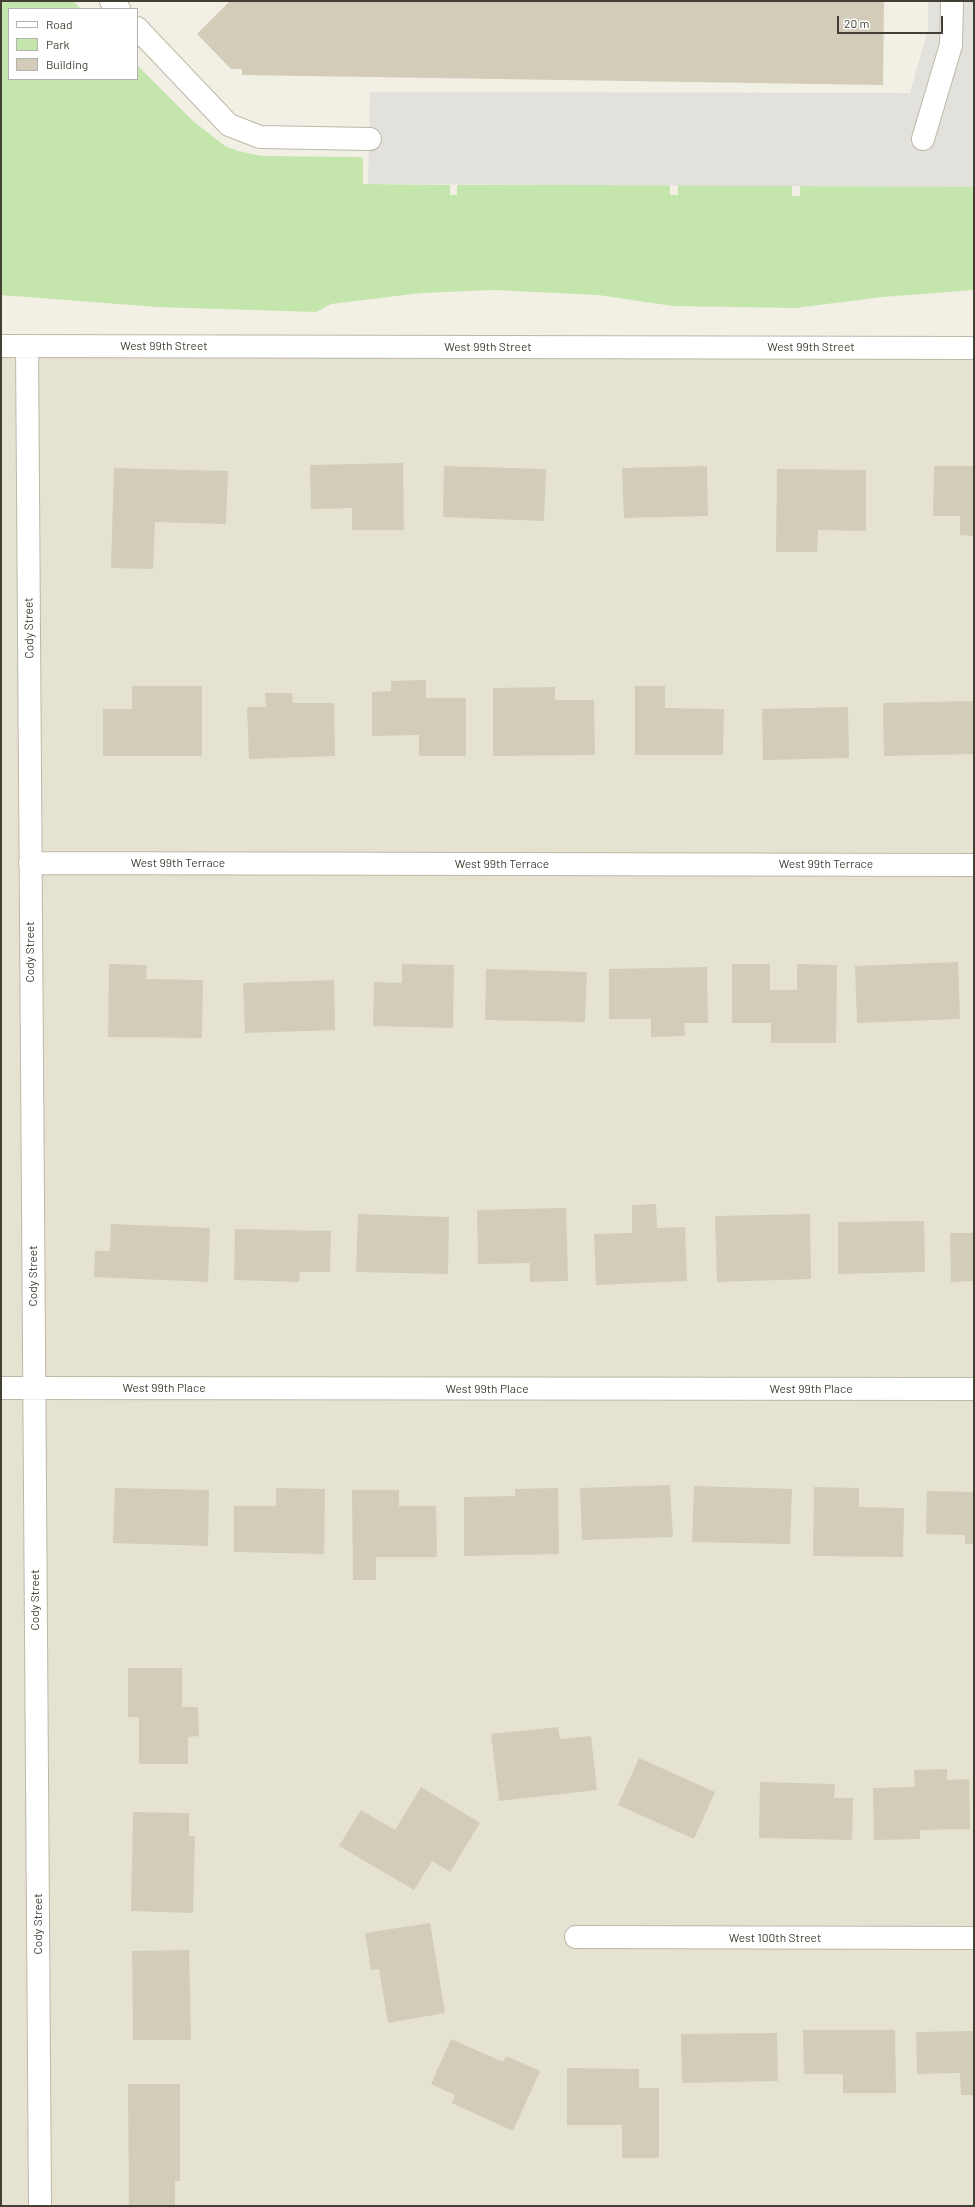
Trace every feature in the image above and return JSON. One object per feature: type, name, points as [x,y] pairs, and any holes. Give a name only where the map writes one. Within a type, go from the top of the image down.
[{"type":"street","points":[[923,139],[951,45],[952,1]]},
{"type":"street","points":[[138,29],[229,125],[260,137],[370,139]]},
{"type":"street","name":"West 99th Street","points":[[1,346],[974,348]]},
{"type":"street","name":"Cody Street","points":[[27,346],[40,2206]]},
{"type":"street","name":"West 99th Terrace","points":[[30,863],[974,865]]},
{"type":"street","name":"West 99th Place","points":[[1,1388],[974,1390]]},
{"type":"street","name":"West 100th Street","points":[[576,1937],[974,1938]]},
{"type":"shaded area","points":[[928,1],[974,1],[974,187],[368,184],[370,92],[910,93],[928,30]]},
{"type":"shaded area","points":[[1,346],[974,348],[974,2206],[1,2206]]},
{"type":"green space","points":[[1,1],[73,1],[80,8],[8,8],[8,80],[138,80],[138,66],[193,121],[225,146],[238,151],[262,156],[361,157],[363,160],[363,184],[450,185],[450,195],[457,195],[457,185],[670,185],[670,195],[678,195],[678,185],[792,186],[792,196],[800,196],[800,186],[974,185],[974,290],[882,297],[795,308],[673,306],[598,295],[493,290],[421,293],[331,304],[316,312],[157,307],[1,295]]},
{"type":"building","points":[[230,1],[884,1],[883,85],[242,75],[242,69],[231,69],[197,34]]},
{"type":"building","points":[[403,463],[404,530],[352,530],[352,508],[311,509],[310,465]]},
{"type":"building","points":[[444,466],[546,469],[544,521],[443,517]]},
{"type":"building","points":[[707,466],[708,516],[624,518],[622,468]]},
{"type":"building","points":[[934,466],[974,466],[974,536],[960,535],[960,516],[933,516]]},
{"type":"building","points":[[114,468],[228,471],[226,524],[155,522],[153,569],[111,568]]},
{"type":"building","points":[[777,469],[866,470],[866,531],[818,530],[817,552],[776,552]]},
{"type":"building","points":[[426,680],[426,698],[466,698],[466,756],[419,756],[419,735],[372,736],[372,692],[391,691],[391,681]]},
{"type":"building","points":[[132,686],[202,686],[202,756],[103,756],[103,709],[132,709]]},
{"type":"building","points":[[635,686],[665,686],[665,708],[724,709],[723,755],[635,755]]},
{"type":"building","points":[[555,687],[555,700],[594,700],[595,755],[493,756],[493,688]]},
{"type":"building","points":[[265,693],[292,693],[293,703],[334,703],[335,756],[249,759],[247,707],[266,707]]},
{"type":"building","points":[[974,701],[974,754],[884,756],[883,703]]},
{"type":"building","points":[[848,707],[849,758],[763,760],[762,709]]},
{"type":"building","points":[[958,962],[960,1019],[857,1023],[855,966]]},
{"type":"building","points":[[109,964],[147,965],[146,979],[203,980],[202,1038],[108,1037]]},
{"type":"building","points":[[402,964],[454,965],[453,1028],[373,1026],[374,982],[402,983]]},
{"type":"building","points":[[732,964],[770,964],[770,990],[797,990],[797,964],[837,965],[836,1043],[771,1043],[771,1023],[732,1023]]},
{"type":"building","points":[[707,967],[708,1023],[684,1023],[685,1036],[651,1037],[651,1019],[609,1019],[609,969]]},
{"type":"building","points":[[486,969],[587,972],[585,1022],[485,1020]]},
{"type":"building","points":[[334,980],[335,1030],[245,1033],[243,983]]},
{"type":"building","points":[[656,1204],[657,1228],[685,1227],[687,1281],[596,1285],[594,1234],[632,1233],[632,1205]]},
{"type":"building","points":[[566,1208],[568,1281],[530,1282],[530,1263],[478,1264],[477,1210]]},
{"type":"building","points":[[358,1214],[449,1217],[448,1274],[356,1272]]},
{"type":"building","points":[[810,1214],[811,1279],[717,1282],[715,1216]]},
{"type":"building","points":[[924,1221],[925,1272],[838,1274],[838,1222]]},
{"type":"building","points":[[111,1224],[210,1228],[208,1282],[94,1277],[95,1251],[110,1251]]},
{"type":"building","points":[[235,1229],[331,1231],[330,1272],[300,1272],[299,1282],[234,1280]]},
{"type":"building","points":[[950,1233],[974,1233],[974,1281],[951,1282]]},
{"type":"building","points":[[670,1485],[673,1537],[582,1540],[580,1488]]},
{"type":"building","points":[[694,1486],[792,1489],[790,1544],[692,1542]]},
{"type":"building","points":[[814,1487],[859,1488],[859,1507],[904,1508],[903,1557],[813,1556]]},
{"type":"building","points":[[115,1488],[209,1490],[208,1546],[113,1543]]},
{"type":"building","points":[[276,1488],[325,1489],[324,1554],[234,1552],[234,1506],[276,1506]]},
{"type":"building","points":[[558,1488],[559,1554],[464,1556],[464,1497],[515,1496],[515,1489]]},
{"type":"building","points":[[352,1490],[399,1490],[399,1506],[436,1506],[437,1557],[376,1557],[376,1580],[353,1580]]},
{"type":"building","points":[[927,1491],[974,1492],[974,1544],[965,1544],[965,1535],[926,1534]]},
{"type":"building","points":[[128,1668],[182,1668],[182,1707],[198,1707],[199,1736],[188,1737],[188,1764],[139,1764],[139,1717],[128,1717]]},
{"type":"building","points":[[558,1727],[560,1739],[591,1736],[597,1790],[499,1801],[491,1734]]},
{"type":"building","points":[[639,1758],[715,1792],[694,1839],[618,1805]]},
{"type":"building","points":[[947,1769],[947,1780],[969,1779],[970,1829],[920,1830],[920,1839],[874,1840],[873,1788],[915,1787],[914,1770]]},
{"type":"building","points":[[760,1782],[835,1784],[834,1798],[853,1798],[852,1840],[759,1838]]},
{"type":"building","points":[[421,1787],[480,1823],[450,1872],[432,1861],[414,1890],[339,1846],[361,1810],[395,1830]]},
{"type":"building","points":[[133,1812],[189,1813],[189,1836],[195,1836],[193,1913],[131,1911]]},
{"type":"building","points":[[430,1923],[445,2013],[388,2023],[379,1969],[371,1970],[365,1933]]},
{"type":"building","points":[[189,1950],[191,2040],[133,2040],[132,1951]]},
{"type":"building","points":[[803,2030],[895,2030],[896,2093],[843,2093],[843,2074],[804,2074]]},
{"type":"building","points":[[974,2031],[974,2095],[961,2095],[960,2073],[917,2074],[916,2032]]},
{"type":"building","points":[[777,2033],[778,2081],[682,2083],[681,2034]]},
{"type":"building","points":[[451,2039],[503,2062],[506,2056],[540,2071],[513,2131],[452,2103],[455,2095],[431,2084]]},
{"type":"building","points":[[567,2068],[639,2069],[639,2088],[659,2088],[659,2158],[622,2158],[622,2125],[567,2125]]},
{"type":"building","points":[[128,2084],[180,2084],[180,2181],[175,2181],[175,2206],[129,2206]]}]
